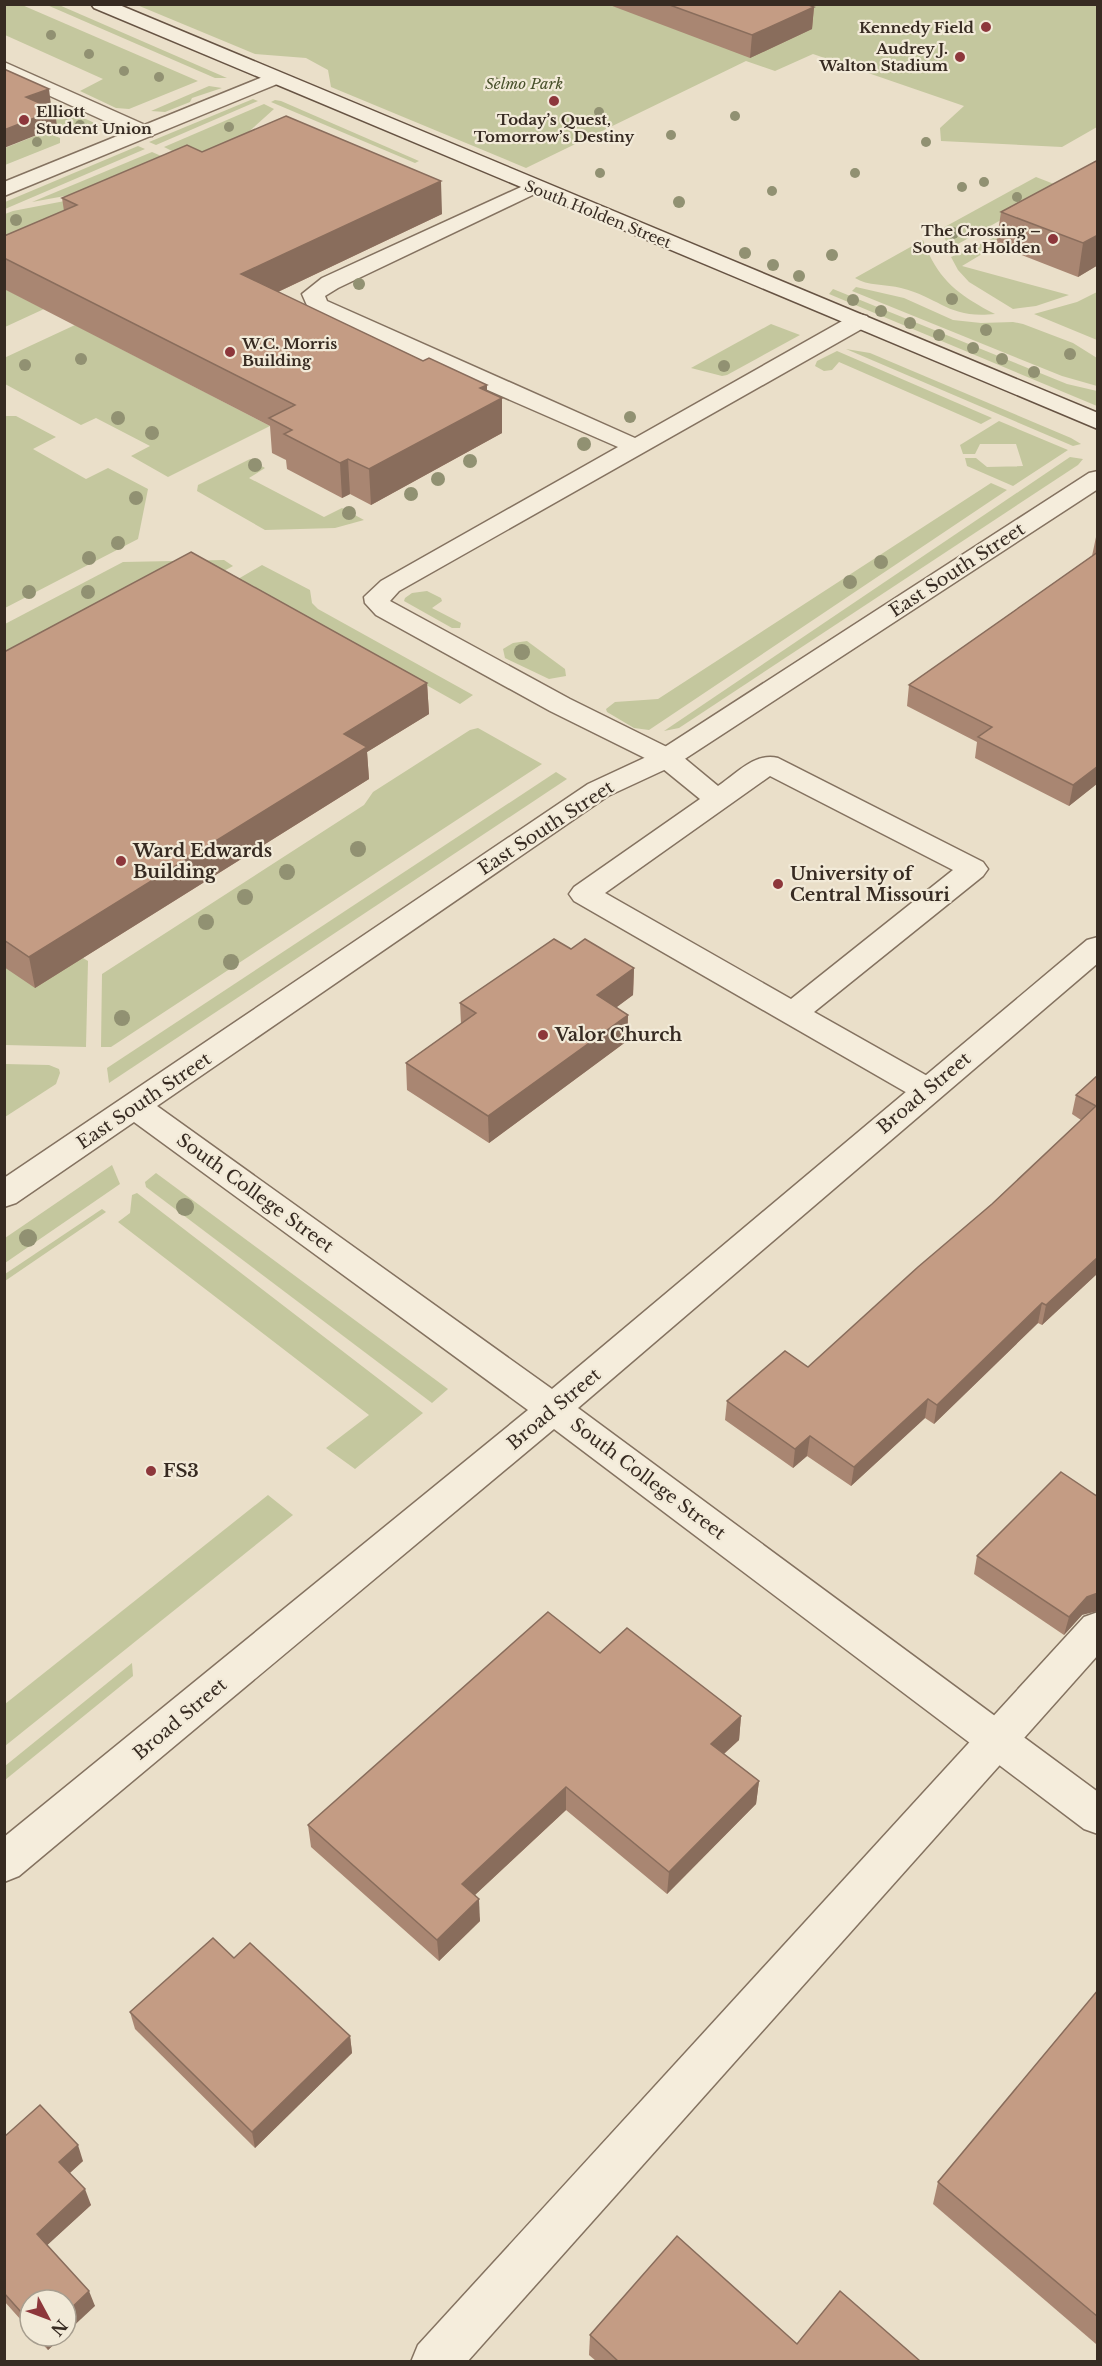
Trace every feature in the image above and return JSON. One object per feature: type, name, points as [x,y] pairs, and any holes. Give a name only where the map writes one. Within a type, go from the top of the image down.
[{"type":"street","name":"South Holden Street","points":[[100,4],[1098,422]]},
{"type":"street","points":[[4,68],[145,132]]},
{"type":"street","points":[[4,190],[275,78]]},
{"type":"street","points":[[534,187],[330,283],[313,294],[318,305],[347,320],[637,447]]},
{"type":"street","points":[[717,799],[667,759],[385,610],[378,603],[377,597],[390,586],[859,321]]},
{"type":"street","name":"East South Street","points":[[4,1195],[598,790],[667,759],[1098,478]]},
{"type":"street","points":[[793,1013],[973,869],[768,764],[584,894],[927,1090]]},
{"type":"street","name":"Broad Street","points":[[4,1863],[553,1409],[1098,947]]},
{"type":"street","name":"South College Street","points":[[136,1107],[553,1409],[1098,1816]]},
{"type":"street","points":[[435,2361],[996,1738],[1098,1628]]},
{"type":"green space","points":[[5,4],[22,5],[198,81],[129,109],[116,108],[80,91],[103,79],[5,35]]},
{"type":"green space","points":[[47,5],[59,5],[227,78],[215,78]]},
{"type":"green space","name":"Selmo Park","points":[[137,5],[1097,5],[1097,127],[1062,147],[941,141],[940,128],[964,106],[813,54],[775,71],[746,61],[526,168],[331,87],[328,70],[306,58],[255,54]]},
{"type":"green space","points":[[209,86],[222,88],[192,98],[190,102],[165,112],[151,111]]},
{"type":"green space","points":[[253,99],[258,101],[156,145],[149,142]]},
{"type":"green space","points":[[275,100],[419,161],[415,163],[271,102]]},
{"type":"green space","points":[[49,102],[101,126],[71,132],[56,128],[29,114]]},
{"type":"green space","points":[[264,104],[274,109],[235,144],[184,157],[164,147]]},
{"type":"green space","points":[[45,132],[60,138],[60,143],[5,165],[5,148]]},
{"type":"green space","points":[[138,146],[145,149],[5,209],[5,202]]},
{"type":"green space","points":[[152,152],[182,165],[163,178],[32,202]]},
{"type":"green space","points":[[1094,168],[949,249],[941,229],[1036,177],[1054,184]]},
{"type":"green space","points":[[168,181],[5,272],[5,214]]},
{"type":"green space","points":[[1011,230],[997,245],[962,266],[1069,295],[1036,306],[1013,309],[969,282],[958,270],[951,257]]},
{"type":"green space","points":[[923,240],[935,266],[951,285],[970,300],[995,314],[979,315],[955,311],[915,292],[855,278]]},
{"type":"green space","points":[[856,287],[904,298],[953,320],[981,323],[1013,322],[1073,343],[1097,358],[1097,386],[1062,376],[852,291]]},
{"type":"green space","points":[[5,289],[44,309],[5,327]]},
{"type":"green space","points":[[833,289],[1067,384],[1097,391],[1097,406],[829,294]]},
{"type":"green space","points":[[1097,292],[1097,340],[1034,314],[1077,302]]},
{"type":"green space","points":[[771,324],[800,335],[727,375],[722,376],[691,368]]},
{"type":"green space","points":[[75,325],[270,426],[168,477],[131,456],[150,446],[96,418],[81,425],[5,384],[4,358]]},
{"type":"green space","points":[[846,349],[870,353],[1081,444],[1073,446]]},
{"type":"green space","points":[[837,351],[992,418],[981,424],[839,362],[832,370],[824,371],[815,366],[817,361]]},
{"type":"green space","points":[[5,416],[16,416],[56,437],[33,449],[86,479],[108,468],[148,489],[138,539],[5,608]]},
{"type":"green space","points":[[999,421],[1068,450],[1013,486],[967,466],[965,458],[976,458],[987,467],[1023,466],[1016,444],[980,444],[975,454],[963,454],[960,445]]},
{"type":"green space","points":[[1070,457],[1083,459],[1078,465],[679,728],[664,731]]},
{"type":"green space","points":[[250,459],[265,468],[249,478],[324,517],[342,508],[364,520],[335,528],[265,530],[197,491],[198,485]]},
{"type":"green space","points":[[991,483],[1007,490],[649,730],[634,728],[607,712],[606,709],[615,702],[658,699]]},
{"type":"green space","points":[[224,560],[233,566],[5,691],[5,624],[123,562]]},
{"type":"green space","points":[[262,565],[310,590],[312,603],[318,609],[473,695],[460,704],[238,579]]},
{"type":"green space","points":[[427,591],[441,598],[442,601],[432,608],[461,623],[460,628],[452,628],[404,601],[412,593]]},
{"type":"green space","points":[[527,641],[565,669],[566,676],[549,679],[505,658],[503,649],[513,643]]},
{"type":"green space","points":[[478,728],[542,764],[111,1047],[101,1047],[102,974],[364,805],[373,792],[470,730]]},
{"type":"green space","points":[[556,772],[567,779],[109,1083],[107,1068]]},
{"type":"green space","points":[[83,958],[88,961],[86,1047],[5,1045],[5,967]]},
{"type":"green space","points":[[5,1064],[49,1065],[59,1069],[60,1073],[56,1084],[5,1117]]},
{"type":"green space","points":[[112,1165],[120,1184],[5,1263],[5,1238]]},
{"type":"green space","points":[[156,1173],[448,1389],[432,1403],[146,1187],[145,1182]]},
{"type":"green space","points":[[137,1193],[423,1413],[355,1469],[326,1448],[369,1415],[118,1222],[130,1213],[132,1195]]},
{"type":"green space","points":[[102,1209],[106,1212],[5,1281],[5,1274]]},
{"type":"green space","points":[[268,1495],[293,1515],[5,1746],[5,1704]]},
{"type":"green space","points":[[132,1663],[133,1676],[5,1780],[5,1766]]},
{"type":"building","points":[[667,4],[806,4],[814,7],[752,35]]},
{"type":"building","points":[[4,69],[49,89],[26,97],[55,110],[4,130]]},
{"type":"building","name":"W.C. Morris Building","points":[[286,116],[441,181],[241,274],[423,361],[429,358],[487,385],[480,388],[502,398],[369,469],[348,459],[340,463],[284,434],[292,430],[269,418],[295,405],[4,258],[4,236],[77,205],[62,198],[187,145],[202,152]]},
{"type":"building","points":[[1098,160],[1098,235],[1083,243],[1001,212]]},
{"type":"building","name":"Ward Edwards Building","points":[[191,552],[427,683],[344,734],[367,747],[29,957],[4,940],[4,652]]},
{"type":"building","points":[[1098,552],[1098,766],[1073,785],[978,737],[992,727],[909,685]]},
{"type":"building","name":"Valor Church","points":[[554,939],[571,949],[585,939],[634,968],[597,995],[628,1015],[488,1116],[406,1063],[476,1013],[460,1003]]},
{"type":"building","points":[[1098,1075],[1098,1257],[1046,1305],[1042,1303],[937,1405],[928,1399],[854,1467],[810,1436],[795,1449],[727,1401],[785,1351],[808,1367],[918,1267],[992,1204],[1096,1106],[1076,1095]]},
{"type":"building","points":[[1061,1472],[1098,1497],[1098,1593],[1087,1597],[1069,1617],[977,1556]]},
{"type":"building","points":[[548,1612],[600,1653],[627,1628],[741,1716],[711,1744],[759,1781],[669,1872],[566,1787],[462,1884],[479,1899],[437,1940],[308,1825]]},
{"type":"building","points":[[213,1938],[234,1958],[250,1943],[350,2036],[252,2132],[130,2012]]},
{"type":"building","points":[[1098,1990],[1098,2317],[938,2182]]},
{"type":"building","points":[[40,2105],[78,2145],[59,2162],[85,2189],[37,2234],[89,2291],[78,2302],[78,2288],[18,2288],[18,2309],[4,2293],[4,2137]]},
{"type":"building","points":[[677,2236],[797,2344],[840,2291],[920,2361],[618,2361],[590,2335]]},
{"type":"place","name":"Kennedy Field","points":[[986,27]]},
{"type":"place","name":"Audrey J. Walton Stadium","points":[[960,57]]},
{"type":"place","name":"Today’s Quest, Tomorrow’s Destiny","points":[[554,101]]},
{"type":"place","name":"Elliott Student Union","points":[[24,120]]},
{"type":"place","name":"The Crossing – South at Holden","points":[[1053,239]]},
{"type":"place","name":"W.C. Morris Building","points":[[230,352]]},
{"type":"place","name":"Ward Edwards Building","points":[[121,861]]},
{"type":"place","name":"University of Central Missouri","points":[[778,884]]},
{"type":"place","name":"Valor Church","points":[[543,1035]]},
{"type":"place","name":"FS3","points":[[151,1471]]}]
